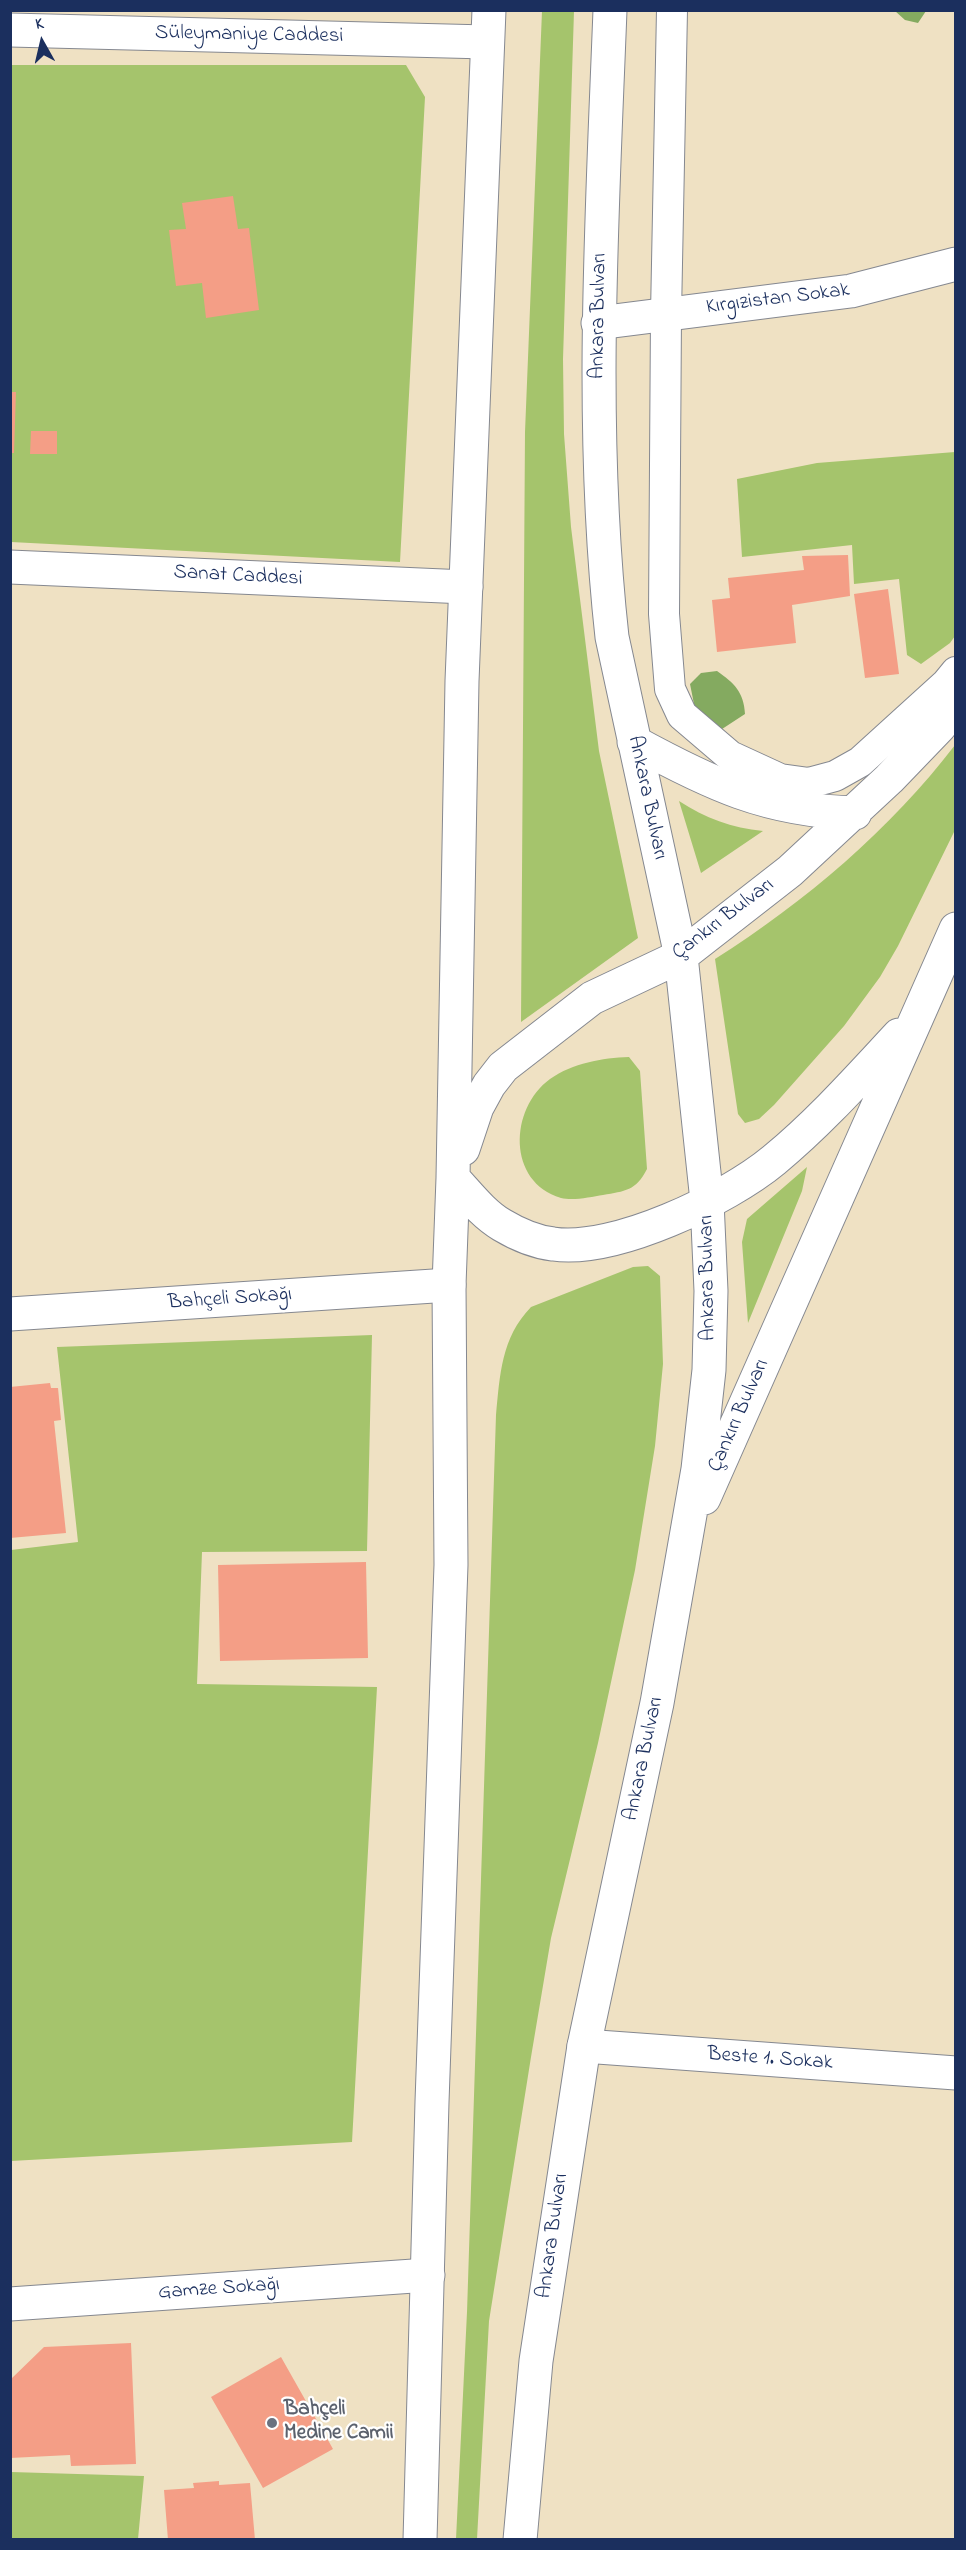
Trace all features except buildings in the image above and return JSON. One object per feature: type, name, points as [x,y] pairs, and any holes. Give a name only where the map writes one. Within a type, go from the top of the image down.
[{"type":"main road","name":"Ankara Bulvarı","points":[[520,2540],[536,2361],[584,2046],[657,1702],[698,1469],[710,1370],[711,1291],[708,1201],[681,956],[612,637],[606,587],[601,512],[598,323],[610,10]]},
{"type":"main road","name":"Süleymaniye Caddesi","points":[[10,30],[488,26]]},
{"type":"main road","points":[[420,2540],[451,1565],[449,1285],[466,587],[488,26]]},
{"type":"main road","name":"Kırgızistan Sokak","points":[[598,323],[851,291],[956,264]]},
{"type":"main road","name":"Sanat Caddesi","points":[[10,567],[466,587]]},
{"type":"main road","name":"Çankırı Bulvarı","points":[[453,1178],[477,1107],[489,1084],[502,1067],[592,998],[681,956],[790,871],[855,813],[925,741],[956,705]]},
{"type":"main road","points":[[634,742],[710,782],[745,795],[783,806],[822,812],[855,813]]},
{"type":"main road","name":"Çankırı Bulvarı","points":[[685,1541],[956,928]]},
{"type":"main road","points":[[453,1178],[501,1225],[530,1238],[554,1244],[591,1242],[621,1237],[672,1219],[726,1192],[772,1162],[843,1095],[917,1015]]},
{"type":"main road","name":"Bahçeli Sokağı","points":[[10,1314],[449,1285]]},
{"type":"main road","name":"Beste 1. Sokak","points":[[584,2046],[956,2073]]},
{"type":"main road","name":"Gamze Sokağı","points":[[10,2304],[428,2275]]},
{"type":"street","points":[[672,10],[666,314],[664,614],[670,689],[682,715],[730,756],[780,778],[809,783],[835,776],[860,762],[947,683],[956,672]]},
{"type":"green space","points":[[542,11],[574,11],[563,359],[564,434],[571,527],[599,751],[638,938],[521,1022],[525,432]]},
{"type":"green space","points":[[895,11],[926,11],[918,23],[905,20]]},
{"type":"green space","points":[[10,65],[406,65],[425,97],[400,562],[11,542]]},
{"type":"green space","points":[[955,452],[955,636],[950,643],[921,664],[907,655],[899,579],[854,584],[852,545],[742,557],[737,479],[817,463]]},
{"type":"green space","points":[[717,671],[737,689],[743,700],[745,714],[719,731],[696,714],[690,684],[701,673]]},
{"type":"green space","points":[[955,745],[955,830],[898,946],[880,977],[844,1026],[774,1105],[759,1119],[745,1123],[738,1114],[715,959],[749,937],[845,862],[903,806]]},
{"type":"green space","points":[[679,801],[719,821],[763,831],[701,873]]},
{"type":"green space","points":[[629,1057],[640,1071],[647,1169],[643,1176],[629,1189],[611,1194],[571,1199],[561,1198],[543,1190],[531,1177],[523,1161],[520,1144],[521,1126],[536,1092],[550,1079],[578,1065],[598,1060]]},
{"type":"green space","points":[[807,1167],[802,1191],[748,1323],[742,1242],[747,1219]]},
{"type":"green space","points":[[648,1266],[660,1276],[663,1364],[655,1446],[635,1570],[598,1743],[551,1938],[531,2057],[489,2321],[477,2539],[456,2539],[467,2312],[496,1415],[501,1371],[513,1331],[531,1307],[633,1267]]},
{"type":"green space","points":[[372,1335],[367,1551],[202,1552],[197,1684],[377,1687],[352,2142],[11,2161],[11,1550],[78,1542],[57,1347]]},
{"type":"green space","points":[[11,2472],[144,2476],[138,2539],[11,2539]]},
{"type":"place","name":"Bahçeli Medine Camii","points":[[272,2423]]}]
